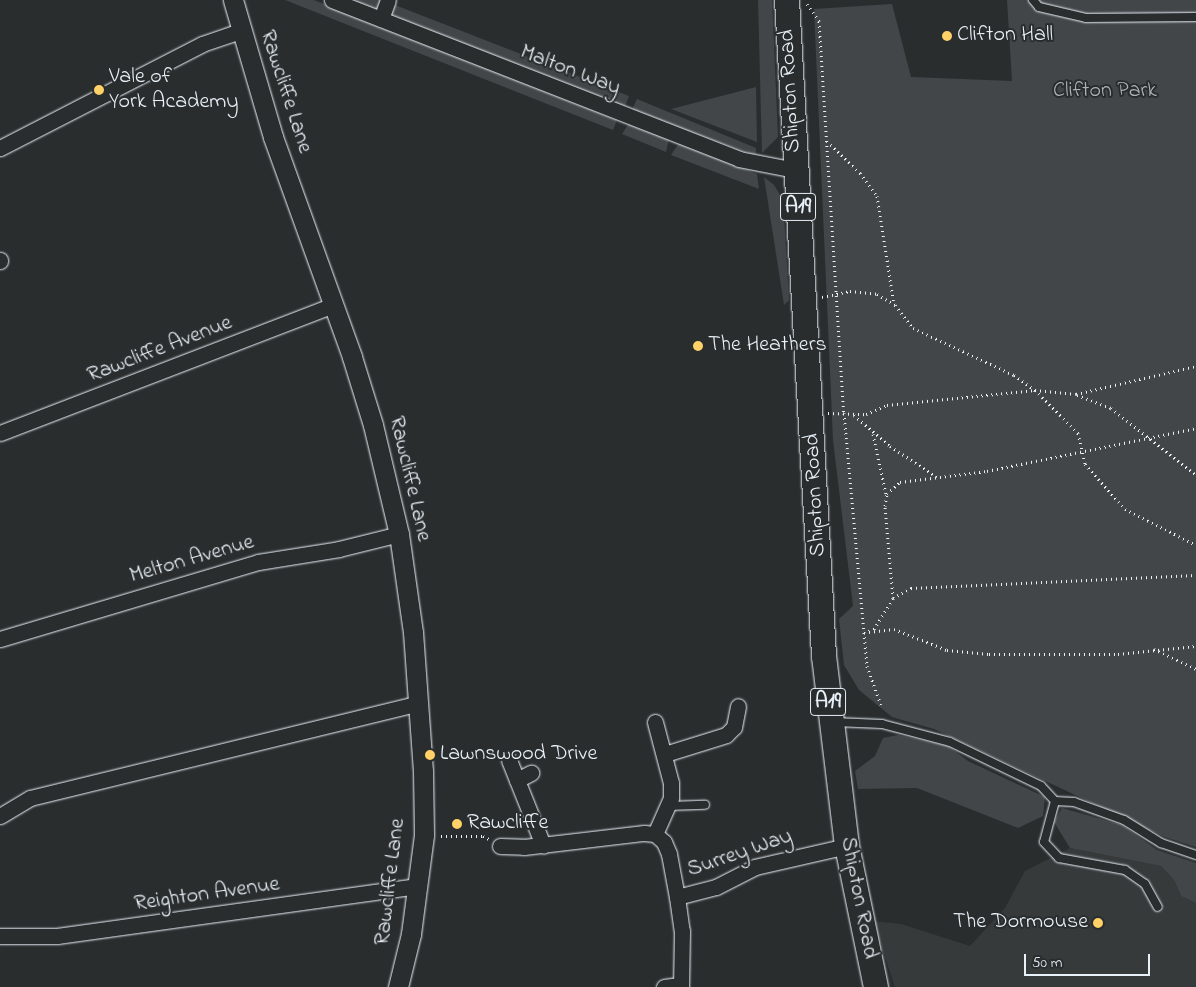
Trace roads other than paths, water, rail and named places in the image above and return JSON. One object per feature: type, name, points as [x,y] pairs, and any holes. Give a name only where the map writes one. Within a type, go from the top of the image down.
[{"type":"main road","name":"Shipton Road","points":[[787,0],[795,170],[805,302],[830,722],[846,846],[876,987]]},
{"type":"street","name":"Rawcliffe Lane","points":[[233,0],[240,31],[273,137],[334,305],[373,425],[399,534],[413,632],[419,703],[424,835],[418,886],[398,987]]},
{"type":"street","name":"Malton Way","points":[[332,0],[739,159],[795,170]]},
{"type":"street","points":[[381,19],[388,0]]},
{"type":"street","points":[[2,143],[202,44],[240,31]]},
{"type":"street","name":"Rawcliffe Avenue","points":[[0,433],[334,305]]},
{"type":"street","name":"Melton Avenue","points":[[0,639],[258,562],[339,549],[399,534]]},
{"type":"street","points":[[0,816],[30,798],[419,703]]},
{"type":"street","points":[[665,754],[726,735],[734,727],[738,706]]},
{"type":"street","points":[[500,846],[543,845],[644,833],[655,834],[668,806],[671,783],[665,754],[655,722]]},
{"type":"street","points":[[508,760],[524,776],[543,845]]},
{"type":"street","name":"Surrey Way","points":[[655,834],[664,842],[669,854],[677,898],[682,931],[681,986]]},
{"type":"street","name":"Surrey Way","points":[[677,898],[716,887],[755,867],[846,846]]},
{"type":"street","name":"Reighton Avenue","points":[[0,936],[57,936],[418,886]]},
{"type":"street","points":[[664,987],[681,986]]},
{"type":"lane","points":[[1032,0],[1039,7],[1086,18],[1196,17]]},
{"type":"lane","points":[[830,722],[882,724],[950,742],[1041,786],[1054,801],[1074,802],[1124,820],[1161,843],[1196,855]]},
{"type":"lane","points":[[1054,801],[1044,842],[1059,858],[1125,870],[1145,884],[1158,907]]},
{"type":"lane","points":[[668,806],[689,808],[705,805]]},
{"type":"place","name":"Clifton Hall","points":[[947,36]]},
{"type":"place","name":"Vale of York Academy","points":[[99,90]]},
{"type":"place","name":"The Heathers","points":[[698,346]]},
{"type":"place","name":"Lawnswood Drive","points":[[430,755]]},
{"type":"place","name":"Rawcliffe","points":[[457,824]]},
{"type":"place","name":"The Dormouse","points":[[1098,923]]},
{"type":"park label","name":"Clifton Park","points":[[1105,92]]}]
